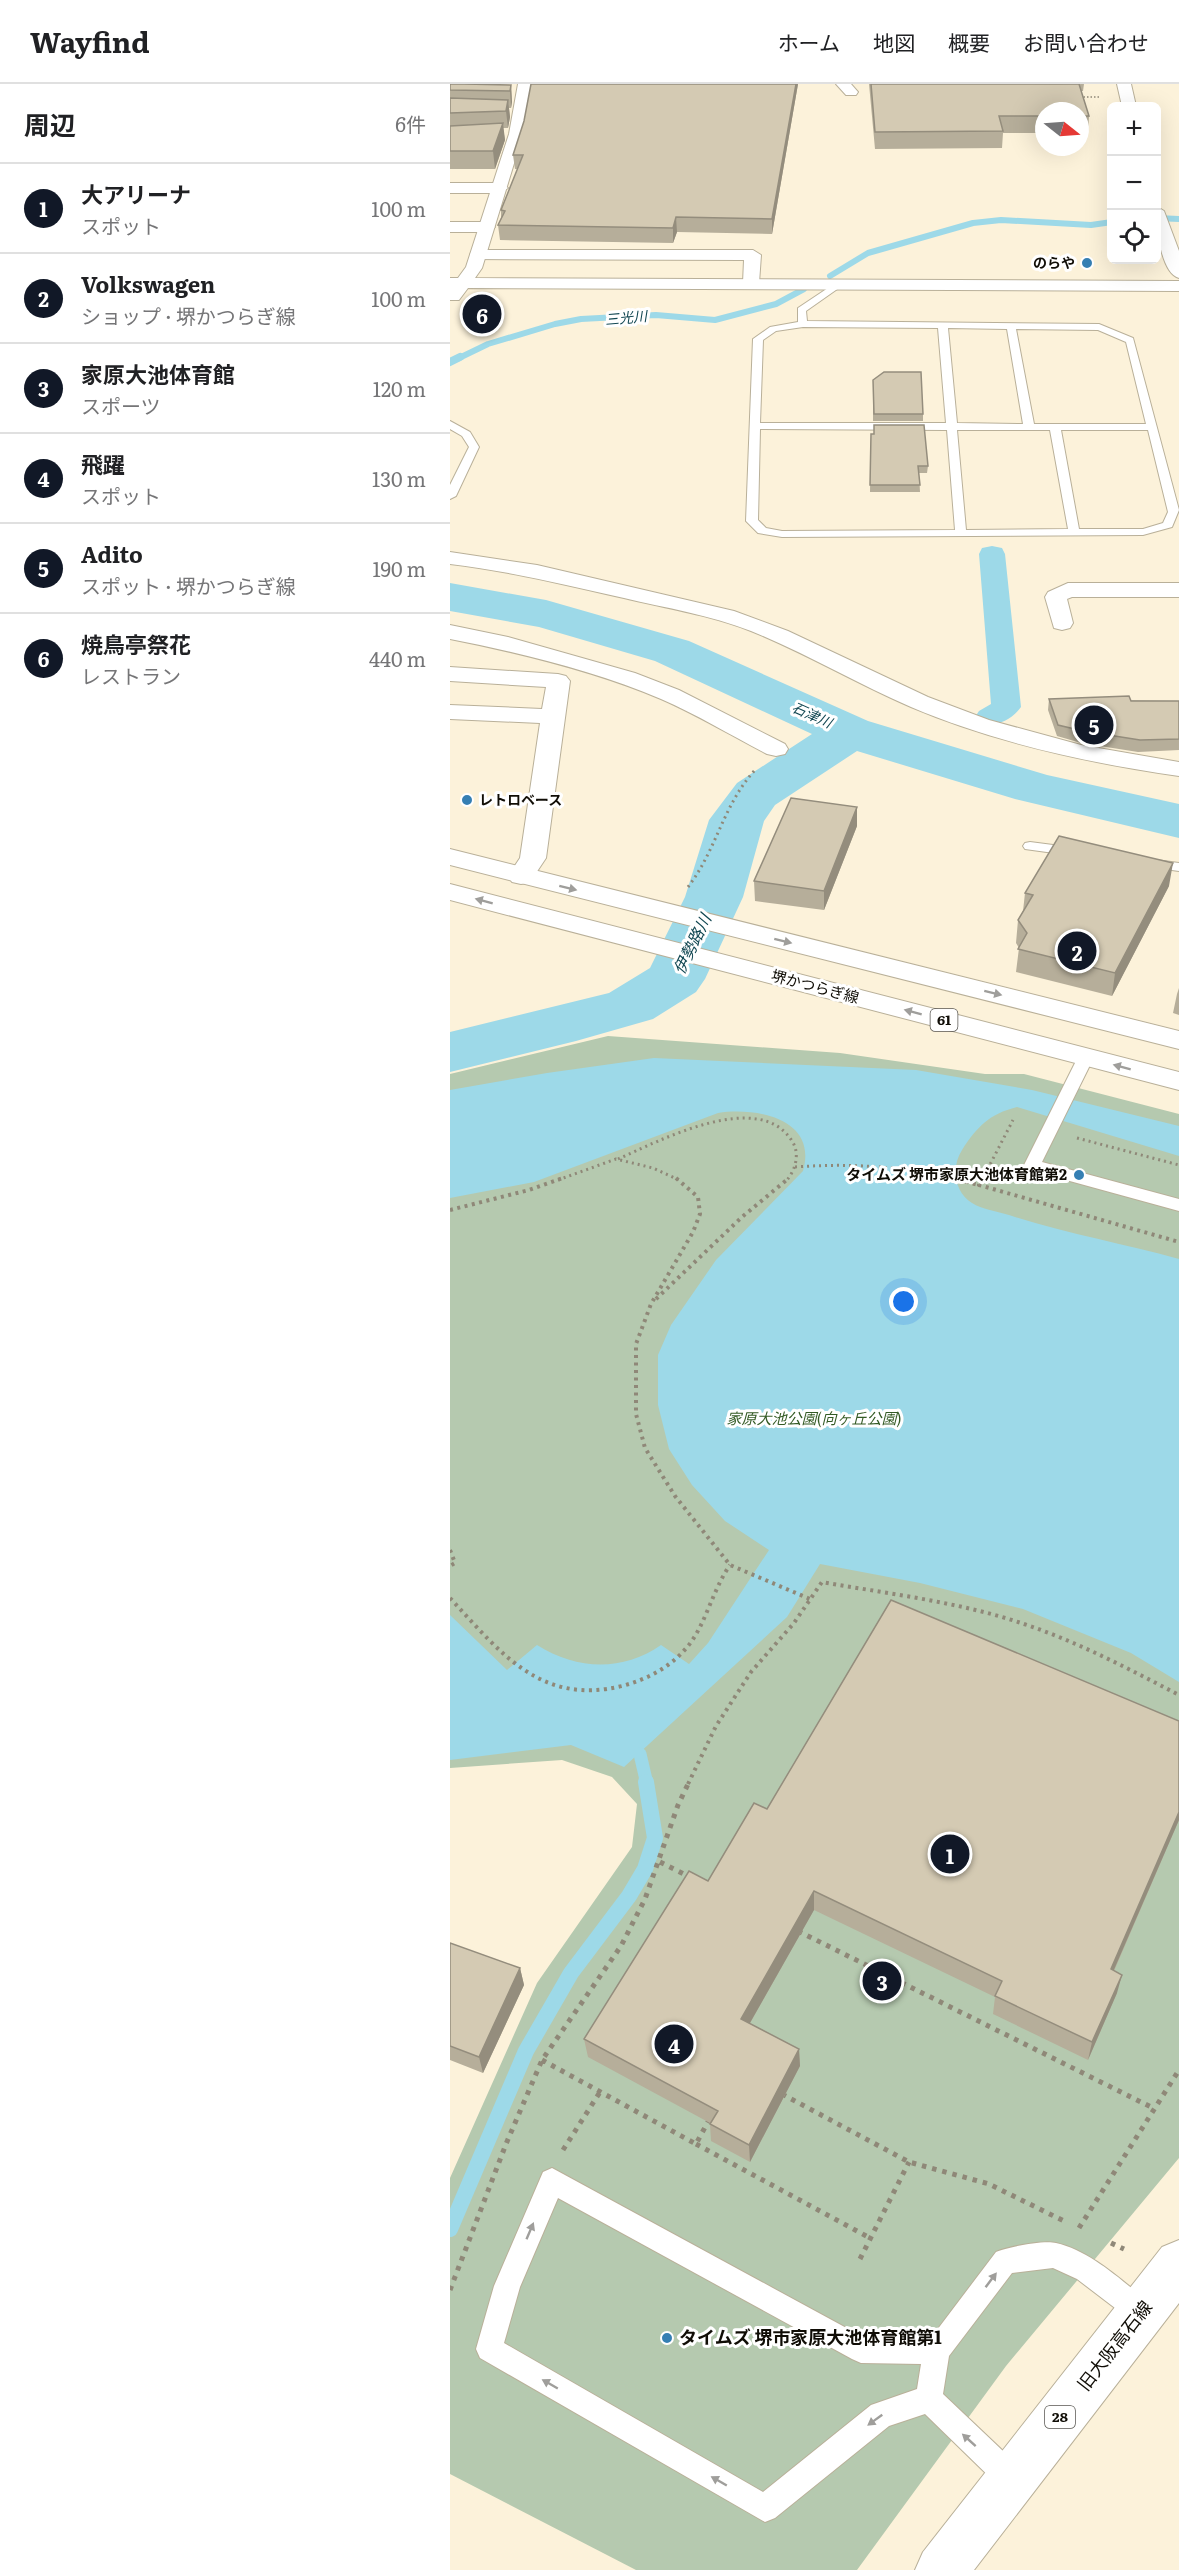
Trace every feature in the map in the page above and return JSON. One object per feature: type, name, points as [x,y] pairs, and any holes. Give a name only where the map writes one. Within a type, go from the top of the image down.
[{"type":"street","points":[[1124,84],[1128,102]]},
{"type":"street","points":[[450,300],[457,283],[474,268],[498,195],[519,101]]},
{"type":"street","points":[[450,188],[498,195]]},
{"type":"street","points":[[450,201],[498,195]]},
{"type":"street","points":[[1161,224],[1179,273]]},
{"type":"street","points":[[450,227],[487,227]]},
{"type":"street","points":[[478,255],[753,255],[751,283]]},
{"type":"street","points":[[609,283],[612,255]]},
{"type":"street","points":[[457,283],[1179,286]]},
{"type":"street","points":[[453,558],[470,556],[522,560],[568,558]]},
{"type":"street","points":[[453,558],[566,577],[697,608],[759,627],[921,703],[961,717],[1020,736],[1119,760],[1179,769]]},
{"type":"street","points":[[1062,623],[1056,597],[1068,590],[1152,596],[1179,590]]},
{"type":"street","points":[[450,632],[500,642],[627,678],[671,695],[776,749]]},
{"type":"street","points":[[450,674],[558,681],[533,858],[521,876]]},
{"type":"street","points":[[450,712],[554,717]]},
{"type":"street","points":[[450,857],[521,876],[682,906],[726,927],[1179,1040]]},
{"type":"street","name":"堺かつらぎ線","points":[[450,892],[1179,1081]]},
{"type":"street","name":"旧大阪高石線","points":[[941,2570],[1179,2264]]},
{"type":"lane","points":[[803,324],[801,310],[840,283]]},
{"type":"lane","points":[[803,324],[1099,327],[1130,340],[1174,512],[1168,525],[1143,532],[782,534],[762,531],[752,521],[758,339],[773,329],[803,324]]},
{"type":"lane","points":[[943,326],[961,533]]},
{"type":"lane","points":[[1011,326],[1029,427]]},
{"type":"lane","points":[[450,424],[466,434],[474,447],[450,495]]},
{"type":"lane","points":[[755,426],[1153,427]]},
{"type":"lane","points":[[1055,427],[1074,532]]},
{"type":"lane","points":[[1029,846],[1094,855]]},
{"type":"lane","points":[[1137,861],[1179,867]]},
{"type":"lane","points":[[1086,1057],[1032,1165],[1179,1205]]},
{"type":"lane","points":[[929,2399],[881,2415],[765,2508],[489,2349],[507,2286],[552,2181],[861,2350],[937,2351]]},
{"type":"lane","points":[[929,2399],[937,2351],[1005,2261],[1054,2254],[1086,2270],[1142,2312]]},
{"type":"lane","points":[[929,2399],[1012,2479]]},
{"type":"path","points":[[1077,98],[1101,97]]},
{"type":"path","points":[[682,906],[706,862],[722,820],[741,783],[776,749]]},
{"type":"path","points":[[450,1210],[529,1190],[718,1120],[741,1117],[764,1121],[788,1135],[797,1156],[795,1167],[786,1181],[744,1216],[651,1304]]},
{"type":"path","points":[[1070,1136],[1179,1165]]},
{"type":"path","points":[[616,1159],[653,1168],[678,1179],[698,1197],[700,1214],[693,1232],[651,1304],[636,1344],[636,1414],[645,1448],[675,1496],[730,1565],[810,1599]]},
{"type":"path","points":[[795,1167],[836,1163],[882,1165],[935,1173],[979,1185]]},
{"type":"path","points":[[450,1551],[455,1563],[450,1566]]},
{"type":"path","points":[[450,1598],[509,1659],[526,1673],[559,1687],[605,1690],[628,1685],[653,1674],[677,1658],[697,1633],[716,1586],[730,1565]]},
{"type":"path","points":[[450,2290],[506,2144],[542,2060],[621,1946],[645,1899],[660,1862],[678,1805],[716,1726],[751,1672],[794,1623],[822,1582],[940,1603],[1024,1624],[1122,1665],[1179,1695]]},
{"type":"path","points":[[660,1862],[701,1882]]},
{"type":"path","points":[[786,1925],[1155,2109]]},
{"type":"path","points":[[542,2060],[870,2238]]},
{"type":"path","points":[[1079,2228],[1179,2070]]},
{"type":"path","points":[[552,2181],[563,2150],[600,2092]]},
{"type":"path","points":[[777,2092],[909,2162],[988,2184],[1088,2232]]},
{"type":"path","points":[[696,2144],[714,2112]]},
{"type":"path","points":[[860,2259],[909,2162]]},
{"type":"path","points":[[1106,2241],[1124,2249]]},
{"type":"green space","name":"家原大池公園(向ヶ丘公園)","points":[[608,1036],[840,1053],[985,1074],[1024,1074],[1179,1114],[1179,2158],[1006,2366],[857,2570],[636,2570],[450,2474],[450,2178],[537,1983],[632,1847],[637,1804],[612,1777],[562,1760],[450,1768],[450,1074]]},
{"type":"water","points":[[654,1058],[916,1070],[1032,1090],[1179,1126],[1179,1156],[1017,1107],[991,1118],[973,1135],[962,1150],[956,1164],[956,1179],[966,1198],[982,1207],[1056,1229],[1179,1259],[1179,1682],[1131,1653],[1023,1609],[920,1583],[820,1564],[787,1617],[624,1767],[571,1745],[450,1760],[450,1615],[507,1670],[537,1645],[568,1659],[599,1664],[631,1660],[661,1645],[689,1664],[708,1643],[769,1550],[725,1521],[692,1485],[669,1449],[658,1405],[658,1355],[671,1325],[716,1260],[803,1171],[805,1153],[802,1139],[793,1128],[781,1120],[766,1115],[750,1112],[718,1113],[534,1182],[450,1198],[450,1090]]},
{"type":"building","points":[[450,84],[511,85],[510,91],[450,90]]},
{"type":"building","points":[[531,84],[796,84],[772,219],[676,217],[673,228],[498,225],[505,211],[501,210],[523,155],[513,155],[524,121]]},
{"type":"building","points":[[871,84],[1079,84],[1085,102],[1035,102],[1035,116],[999,116],[1003,131],[875,132]]},
{"type":"building","points":[[450,98],[508,100],[506,111],[450,113]]},
{"type":"building","points":[[503,123],[493,151],[450,151],[450,126]]},
{"type":"building","points":[[884,372],[921,372],[923,414],[874,414],[873,380]]},
{"type":"building","points":[[874,425],[924,425],[928,466],[918,466],[920,485],[870,485],[871,434],[874,434]]},
{"type":"building","points":[[1129,696],[1131,701],[1179,701],[1179,739],[1140,740],[1058,725],[1049,699]]},
{"type":"building","points":[[791,798],[857,807],[824,891],[754,881]]},
{"type":"building","points":[[1059,836],[1173,863],[1115,973],[1018,949],[1027,933],[1018,920],[1033,895],[1025,893]]},
{"type":"building","points":[[891,1600],[1179,1721],[1179,1812],[1111,1969],[1122,1975],[1092,2042],[995,1996],[1002,1981],[814,1891],[741,2019],[799,2049],[749,2145],[710,2124],[718,2111],[584,2039],[689,1871],[708,1881],[754,1803],[767,1809]]},
{"type":"building","points":[[450,1943],[520,1968],[479,2057],[450,2046]]},
{"type":"waterway","name":"三光川","points":[[1161,218],[1179,219]]},
{"type":"waterway","name":"三光川","points":[[830,276],[868,253],[973,223],[1001,220],[1091,225],[1107,223]]},
{"type":"waterway","name":"三光川","points":[[457,359],[488,344],[555,324],[581,319],[656,315],[715,320],[776,304],[804,289]]},
{"type":"waterway","name":"三光川","points":[[450,362],[460,357]]},
{"type":"waterway","points":[[990,717],[1006,707],[992,554]]},
{"type":"waterway","name":"石津川","points":[[450,597],[546,614],[672,651],[850,732]]},
{"type":"waterway","name":"伊勢路川","points":[[450,1052],[576,1022],[631,1006],[675,979],[714,897],[737,820],[756,794],[850,732]]},
{"type":"waterway","name":"石津川","points":[[850,732],[1034,788],[1179,821]]},
{"type":"waterway","points":[[640,1754],[647,1784]]},
{"type":"waterway","points":[[450,2229],[526,2051],[571,1973],[629,1896],[645,1869],[655,1838],[646,1782]]},
{"type":"place","name":"のらや","points":[[1087,263]]},
{"type":"place","name":"焼鳥亭祭花","points":[[482,314]]},
{"type":"place","name":"Adito","points":[[1094,725]]},
{"type":"place","name":"レトロベース","points":[[467,800]]},
{"type":"place","name":"Volkswagen","points":[[1077,951]]},
{"type":"place","name":"タイムズ 堺市家原大池体育館第2","points":[[1079,1175]]},
{"type":"place","name":"大アリーナ","points":[[950,1854]]},
{"type":"place","name":"家原大池体育館","points":[[882,1981]]},
{"type":"place","name":"飛躍","points":[[674,2044]]},
{"type":"place","name":"タイムズ 堺市家原大池体育館第1","points":[[667,2338]]}]
